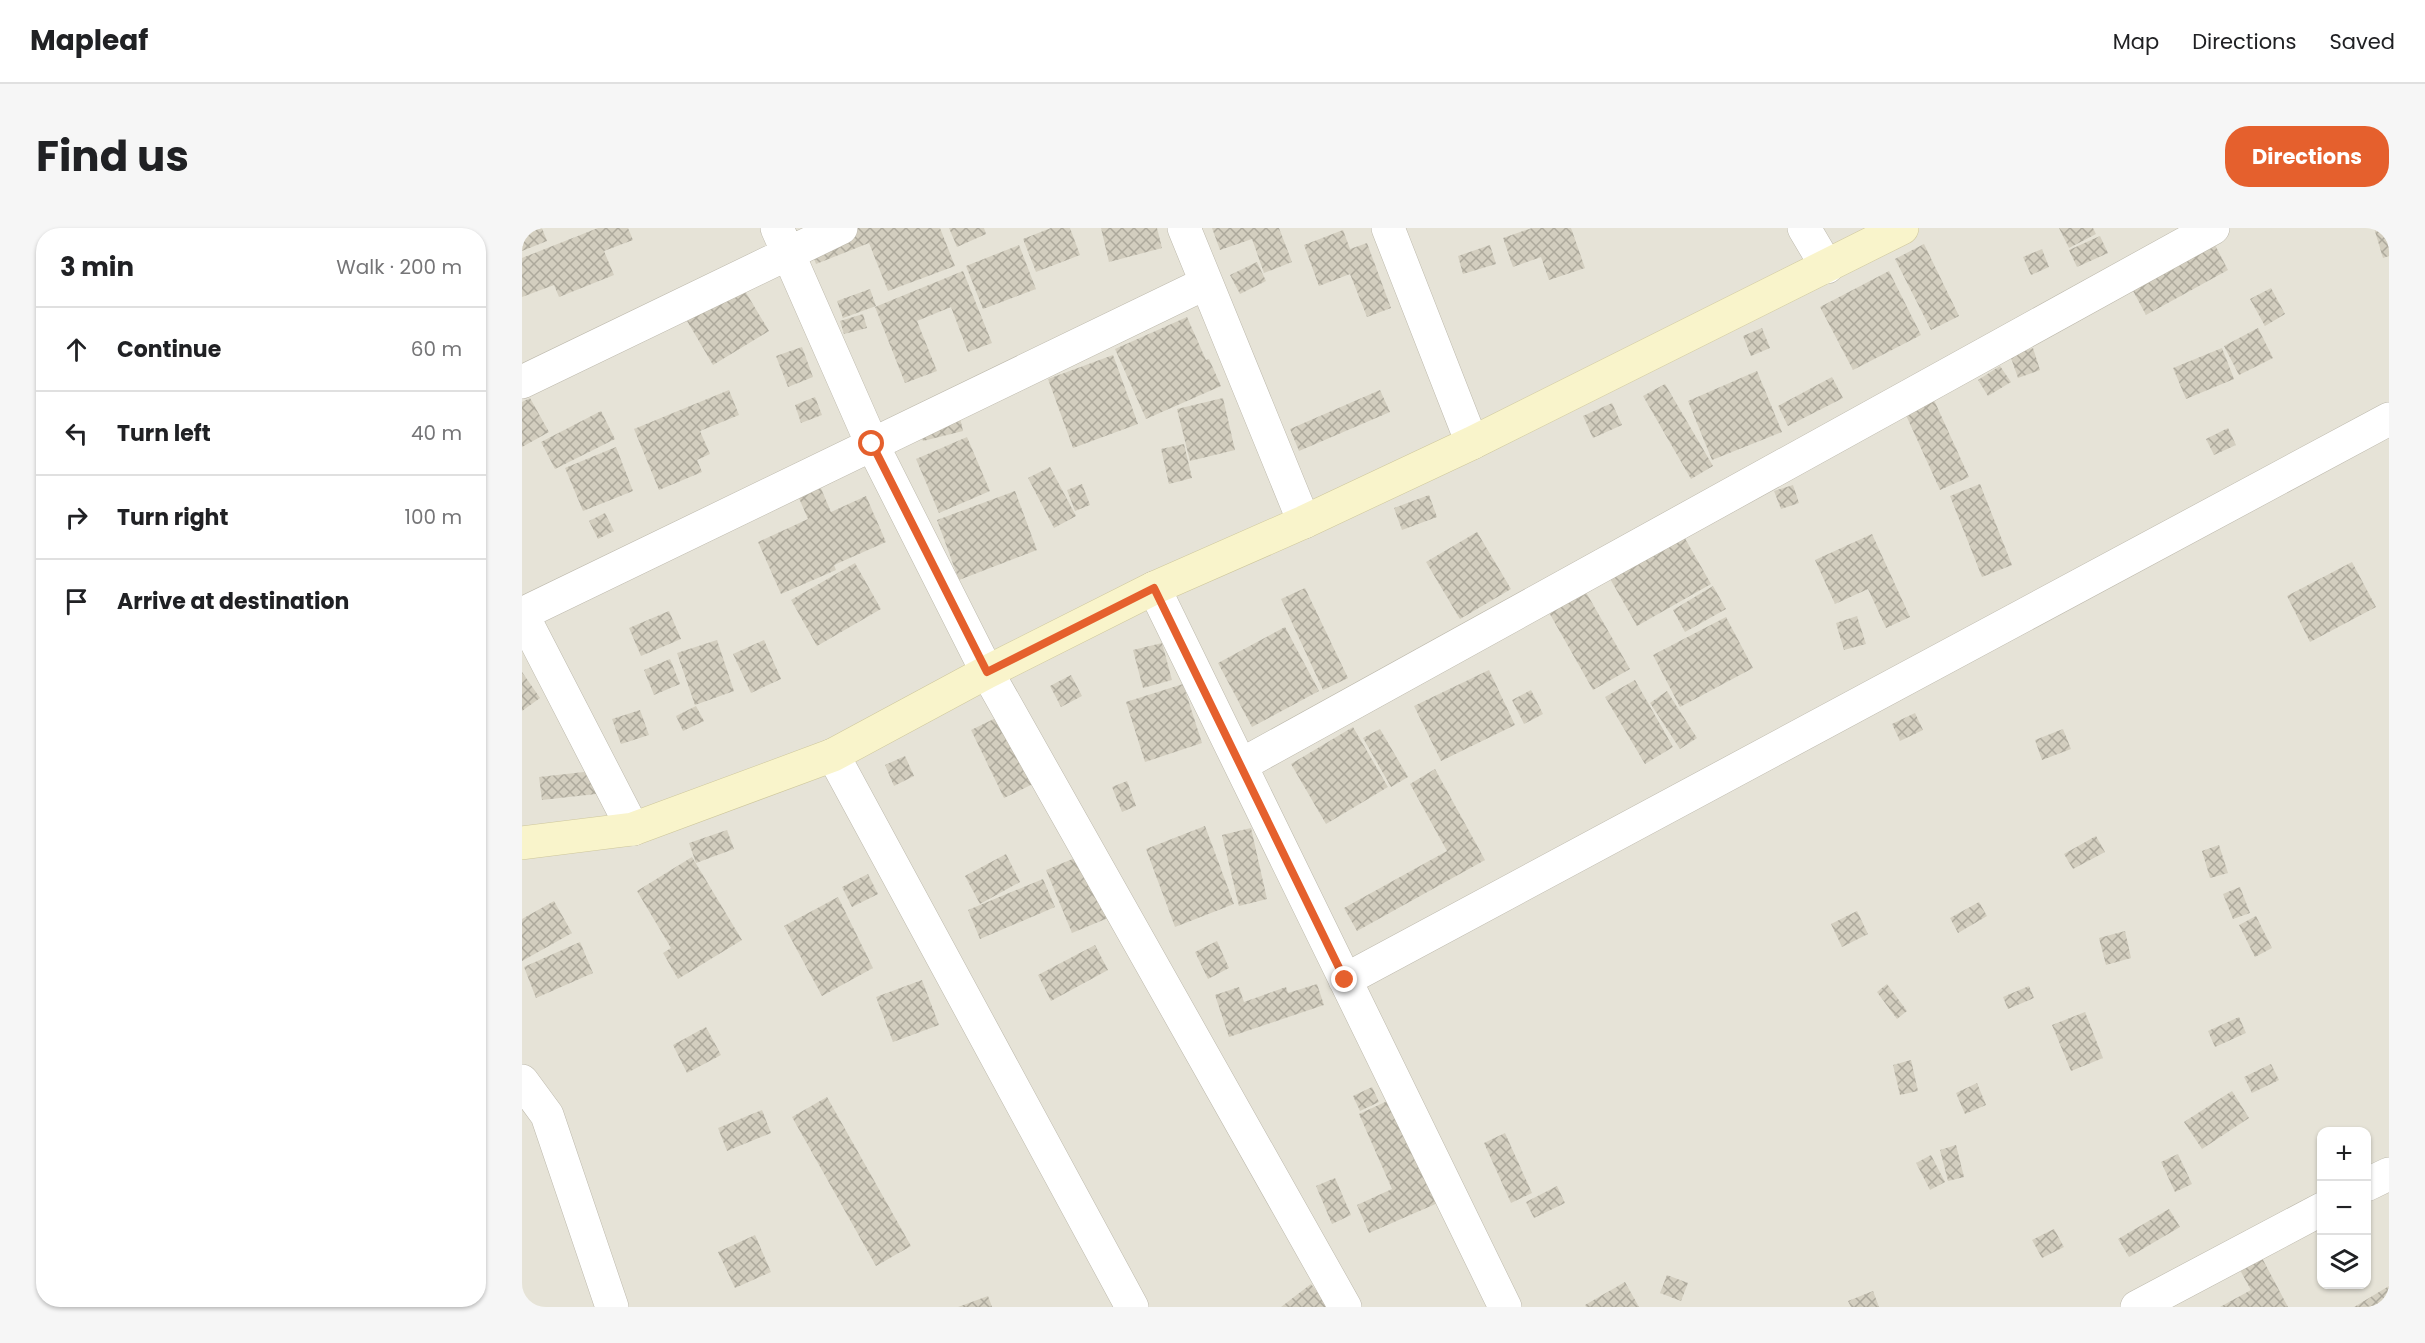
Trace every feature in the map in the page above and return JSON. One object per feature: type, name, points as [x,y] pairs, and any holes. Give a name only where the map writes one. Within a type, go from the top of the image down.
[{"type":"street","points":[[522,382],[783,242],[841,228]]},
{"type":"street","points":[[1184,228],[1304,522]]},
{"type":"street","points":[[1388,228],[1472,443]]},
{"type":"street","points":[[1804,228],[1827,267]]},
{"type":"street","points":[[522,843],[633,829],[833,755],[987,672],[1154,588],[1304,522],[1472,443],[1902,228]]},
{"type":"street","points":[[1240,765],[2213,228]]},
{"type":"street","points":[[783,242],[872,444],[987,672],[1345,1307]]},
{"type":"street","points":[[633,829],[522,614],[1206,283]]},
{"type":"street","points":[[1345,980],[2389,420]]},
{"type":"street","points":[[1154,588],[1505,1307]]},
{"type":"street","points":[[833,755],[1132,1307]]},
{"type":"street","points":[[522,1081],[547,1115],[612,1307]]},
{"type":"street","points":[[2371,1183],[2389,1174]]},
{"type":"street","points":[[2136,1307],[2317,1212]]},
{"type":"shaded area","points":[[522,228],[2389,228],[2389,1307],[522,1307]]},
{"type":"building","points":[[522,228],[542,228],[547,241],[522,251]]},
{"type":"building","points":[[598,228],[628,228],[633,240],[604,251],[614,275],[559,297],[554,285],[522,297],[522,258]]},
{"type":"building","points":[[842,228],[940,228],[955,266],[888,291],[869,243],[816,264],[808,241]]},
{"type":"building","points":[[949,228],[984,228],[986,234],[957,247]]},
{"type":"building","points":[[1051,228],[1070,228],[1080,255],[1036,272],[1023,239]]},
{"type":"building","points":[[1101,228],[1157,228],[1162,248],[1109,262]]},
{"type":"building","points":[[1212,228],[1279,228],[1292,262],[1264,273],[1252,239],[1220,250]]},
{"type":"building","points":[[1532,228],[1571,228],[1585,268],[1549,280],[1541,257],[1513,267],[1503,238]]},
{"type":"building","points":[[2059,228],[2093,228],[2096,234],[2069,248]]},
{"type":"building","points":[[2374,228],[2389,228],[2389,256],[2383,258]]},
{"type":"building","points":[[1343,230],[1350,249],[1367,243],[1391,308],[1367,317],[1350,274],[1319,286],[1304,245]]},
{"type":"building","points":[[2100,236],[2108,253],[2077,267],[2069,250]]},
{"type":"building","points":[[2214,243],[2228,270],[2146,315],[2132,289]]},
{"type":"building","points":[[1924,244],[1959,316],[1931,330],[1895,259]]},
{"type":"building","points":[[1019,245],[1036,289],[983,309],[966,266]]},
{"type":"building","points":[[1490,245],[1496,264],[1463,274],[1458,256]]},
{"type":"building","points":[[2042,249],[2049,267],[2031,275],[2023,257]]},
{"type":"building","points":[[1257,262],[1266,281],[1240,294],[1230,275]]},
{"type":"building","points":[[963,271],[992,343],[968,352],[951,307],[917,321],[937,371],[905,383],[875,307]]},
{"type":"building","points":[[1889,271],[1921,335],[1853,370],[1820,307]]},
{"type":"building","points":[[736,276],[769,331],[713,365],[680,309]]},
{"type":"building","points":[[2271,288],[2285,314],[2265,326],[2250,299]]},
{"type":"building","points":[[870,289],[876,306],[843,318],[837,301]]},
{"type":"building","points":[[863,314],[867,328],[844,334],[840,321]]},
{"type":"building","points":[[1187,317],[1206,360],[1209,359],[1221,386],[1146,419],[1115,349]]},
{"type":"building","points":[[1762,328],[1770,348],[1751,356],[1743,336]]},
{"type":"building","points":[[2258,328],[2273,358],[2239,375],[2224,346]]},
{"type":"building","points":[[802,347],[813,377],[788,387],[776,356]]},
{"type":"building","points":[[2033,348],[2040,370],[2018,378],[2010,355]]},
{"type":"building","points":[[2222,348],[2234,379],[2186,399],[2173,368]]},
{"type":"building","points":[[1113,355],[1138,424],[1073,448],[1048,379]]},
{"type":"building","points":[[2000,366],[2011,382],[1988,396],[1978,380]]},
{"type":"building","points":[[1757,371],[1782,432],[1712,460],[1688,401]]},
{"type":"building","points":[[1832,377],[1843,398],[1788,426],[1778,406]]},
{"type":"building","points":[[1665,384],[1713,466],[1691,479],[1643,396]]},
{"type":"building","points":[[729,390],[739,415],[700,431],[710,454],[697,460],[702,472],[659,490],[634,429]]},
{"type":"building","points":[[1380,390],[1390,412],[1299,451],[1290,429]]},
{"type":"building","points":[[815,397],[822,415],[801,423],[795,405]]},
{"type":"building","points":[[530,398],[549,432],[522,447],[522,402]]},
{"type":"building","points":[[1223,398],[1235,450],[1190,461],[1177,409]]},
{"type":"building","points":[[1934,400],[1969,477],[1940,490],[1905,413]]},
{"type":"building","points":[[1612,403],[1622,425],[1593,438],[1583,416]]},
{"type":"building","points":[[601,411],[615,439],[555,469],[541,442]]},
{"type":"building","points":[[959,414],[963,431],[923,441],[919,423]]},
{"type":"building","points":[[2228,428],[2236,445],[2214,455],[2206,439]]},
{"type":"building","points":[[967,437],[990,491],[939,513],[916,459]]},
{"type":"building","points":[[1184,444],[1192,478],[1169,484],[1161,449]]},
{"type":"building","points":[[616,447],[633,491],[583,511],[565,468]]},
{"type":"building","points":[[1050,467],[1076,516],[1054,528],[1028,478]]},
{"type":"building","points":[[817,479],[831,512],[866,496],[886,542],[834,565],[836,570],[781,594],[758,542],[808,519],[795,489]]},
{"type":"building","points":[[1082,484],[1090,505],[1075,511],[1067,490]]},
{"type":"building","points":[[1980,484],[2012,565],[1982,577],[1950,496]]},
{"type":"building","points":[[1793,485],[1799,503],[1781,509],[1774,491]]},
{"type":"building","points":[[1015,491],[1037,550],[959,580],[937,520]]},
{"type":"building","points":[[1429,495],[1437,517],[1402,530],[1394,508]]},
{"type":"building","points":[[605,513],[614,531],[598,539],[589,521]]},
{"type":"building","points":[[1477,532],[1511,589],[1460,619],[1426,562]]},
{"type":"building","points":[[1872,534],[1910,617],[1886,628],[1868,589],[1835,604],[1815,560]]},
{"type":"building","points":[[1683,535],[1711,584],[1637,626],[1609,577]]},
{"type":"building","points":[[2352,562],[2376,607],[2310,642],[2287,596]]},
{"type":"building","points":[[855,563],[881,609],[817,646],[791,600]]},
{"type":"building","points":[[1713,586],[1726,609],[1685,632],[1673,610]]},
{"type":"building","points":[[1583,587],[1630,669],[1593,690],[1547,609]]},
{"type":"building","points":[[1305,588],[1348,678],[1323,690],[1281,599]]},
{"type":"building","points":[[669,611],[681,639],[641,656],[629,628]]},
{"type":"building","points":[[1857,616],[1866,644],[1844,650],[1836,623]]},
{"type":"building","points":[[1726,617],[1753,668],[1680,707],[1653,655]]},
{"type":"building","points":[[1285,627],[1319,691],[1252,727],[1218,663]]},
{"type":"building","points":[[717,640],[734,691],[695,705],[677,653]]},
{"type":"building","points":[[764,640],[781,679],[751,693],[733,654]]},
{"type":"building","points":[[1162,643],[1172,680],[1143,688],[1133,650]]},
{"type":"building","points":[[670,659],[680,684],[654,695],[644,670]]},
{"type":"building","points":[[1489,670],[1515,725],[1441,761],[1414,706]]},
{"type":"building","points":[[522,672],[540,698],[522,711]]},
{"type":"building","points":[[1071,675],[1082,696],[1061,707],[1050,686]]},
{"type":"building","points":[[1635,680],[1673,747],[1645,764],[1605,697]]},
{"type":"building","points":[[1183,684],[1202,743],[1145,762],[1126,702]]},
{"type":"building","points":[[1531,690],[1543,714],[1524,724],[1512,700]]},
{"type":"building","points":[[1667,691],[1697,738],[1680,749],[1650,703]]},
{"type":"building","points":[[696,706],[704,721],[683,731],[676,716]]},
{"type":"building","points":[[640,710],[649,735],[621,744],[612,719]]},
{"type":"building","points":[[1915,713],[1923,730],[1900,741],[1892,724]]},
{"type":"building","points":[[1000,716],[1033,784],[1004,798],[971,730]]},
{"type":"building","points":[[1353,727],[1388,787],[1326,824],[1291,764]]},
{"type":"building","points":[[1380,729],[1408,777],[1391,787],[1363,738]]},
{"type":"building","points":[[2063,729],[2071,749],[2042,760],[2035,740]]},
{"type":"building","points":[[905,756],[914,776],[894,786],[885,765]]},
{"type":"building","points":[[1435,769],[1485,860],[1357,931],[1344,908],[1447,851],[1410,784]]},
{"type":"building","points":[[593,771],[596,794],[542,800],[539,777]]},
{"type":"building","points":[[1127,781],[1136,806],[1122,812],[1112,787]]},
{"type":"building","points":[[1205,826],[1234,904],[1175,927],[1146,849]]},
{"type":"building","points":[[1251,828],[1267,899],[1239,906],[1222,835]]},
{"type":"building","points":[[727,830],[734,849],[696,863],[689,843]]},
{"type":"building","points":[[2096,836],[2105,852],[2073,869],[2064,854]]},
{"type":"building","points":[[2219,845],[2228,873],[2210,878],[2202,851]]},
{"type":"building","points":[[1087,853],[1108,918],[1072,933],[1046,870]]},
{"type":"building","points":[[1006,854],[1020,882],[980,904],[965,876]]},
{"type":"building","points":[[692,857],[742,940],[678,979],[663,953],[671,948],[637,891]]},
{"type":"building","points":[[868,874],[878,894],[852,907],[842,887]]},
{"type":"building","points":[[1043,879],[1055,907],[980,939],[968,910]]},
{"type":"building","points":[[2240,887],[2250,913],[2233,919],[2223,894]]},
{"type":"building","points":[[838,897],[873,968],[822,996],[784,926]]},
{"type":"building","points":[[554,901],[572,933],[522,961],[522,919]]},
{"type":"building","points":[[1979,902],[1987,916],[1958,933],[1950,918]]},
{"type":"building","points":[[1857,911],[1868,934],[1842,947],[1831,924]]},
{"type":"building","points":[[2256,916],[2272,948],[2255,957],[2239,925]]},
{"type":"building","points":[[2125,931],[2131,958],[2106,965],[2099,938]]},
{"type":"building","points":[[1217,941],[1229,968],[1208,979],[1195,952]]},
{"type":"building","points":[[580,942],[593,973],[536,998],[524,967]]},
{"type":"building","points":[[1095,945],[1108,970],[1051,1001],[1038,975]]},
{"type":"building","points":[[922,980],[939,1025],[893,1042],[876,997]]},
{"type":"building","points":[[1317,984],[1324,1005],[1229,1037],[1215,995],[1239,987],[1244,1002],[1286,987],[1288,993]]},
{"type":"building","points":[[1887,984],[1907,1011],[1897,1019],[1877,992]]},
{"type":"building","points":[[2029,986],[2034,998],[2008,1009],[2003,997]]},
{"type":"building","points":[[2085,1012],[2103,1058],[2071,1071],[2052,1025]]},
{"type":"building","points":[[2239,1017],[2246,1033],[2215,1047],[2208,1031]]},
{"type":"building","points":[[706,1027],[721,1055],[687,1073],[673,1045]]},
{"type":"building","points":[[1911,1060],[1918,1091],[1900,1095],[1893,1065]]},
{"type":"building","points":[[2271,1064],[2279,1080],[2252,1093],[2244,1077]]},
{"type":"building","points":[[1977,1083],[1986,1105],[1965,1114],[1956,1093]]},
{"type":"building","points":[[1372,1087],[1379,1102],[1360,1111],[1353,1096]]},
{"type":"building","points":[[2232,1091],[2249,1118],[2202,1149],[2184,1122]]},
{"type":"building","points":[[827,1097],[911,1246],[876,1266],[792,1117]]},
{"type":"building","points":[[1394,1098],[1440,1202],[1369,1233],[1357,1205],[1392,1189],[1359,1114]]},
{"type":"building","points":[[762,1110],[771,1133],[727,1151],[718,1128]]},
{"type":"building","points":[[1505,1133],[1532,1193],[1511,1203],[1484,1143]]},
{"type":"building","points":[[1956,1145],[1964,1177],[1948,1181],[1940,1150]]},
{"type":"building","points":[[2178,1154],[2192,1184],[2175,1192],[2161,1162]]},
{"type":"building","points":[[1931,1155],[1945,1182],[1930,1190],[1916,1163]]},
{"type":"building","points":[[1335,1178],[1351,1215],[1332,1224],[1316,1186]]},
{"type":"building","points":[[1557,1186],[1565,1203],[1534,1218],[1526,1202]]},
{"type":"building","points":[[2169,1209],[2180,1227],[2129,1257],[2118,1239]]},
{"type":"building","points":[[2054,1229],[2064,1247],[2042,1258],[2032,1240]]},
{"type":"building","points":[[755,1235],[771,1272],[735,1288],[718,1252]]},
{"type":"building","points":[[2262,1258],[2288,1307],[2220,1307],[2251,1290],[2240,1270]]},
{"type":"building","points":[[1667,1275],[1688,1283],[1681,1301],[1660,1293]]},
{"type":"building","points":[[1625,1282],[1639,1307],[1586,1307],[1585,1305]]},
{"type":"building","points":[[1311,1284],[1329,1307],[1281,1307]]},
{"type":"building","points":[[2389,1286],[2389,1307],[2354,1307]]},
{"type":"building","points":[[1873,1291],[1879,1307],[1851,1307],[1848,1301]]},
{"type":"building","points":[[988,1296],[992,1307],[958,1307]]},
{"type":"route","points":[[872,444],[987,672],[1154,588],[1345,980]]}]
